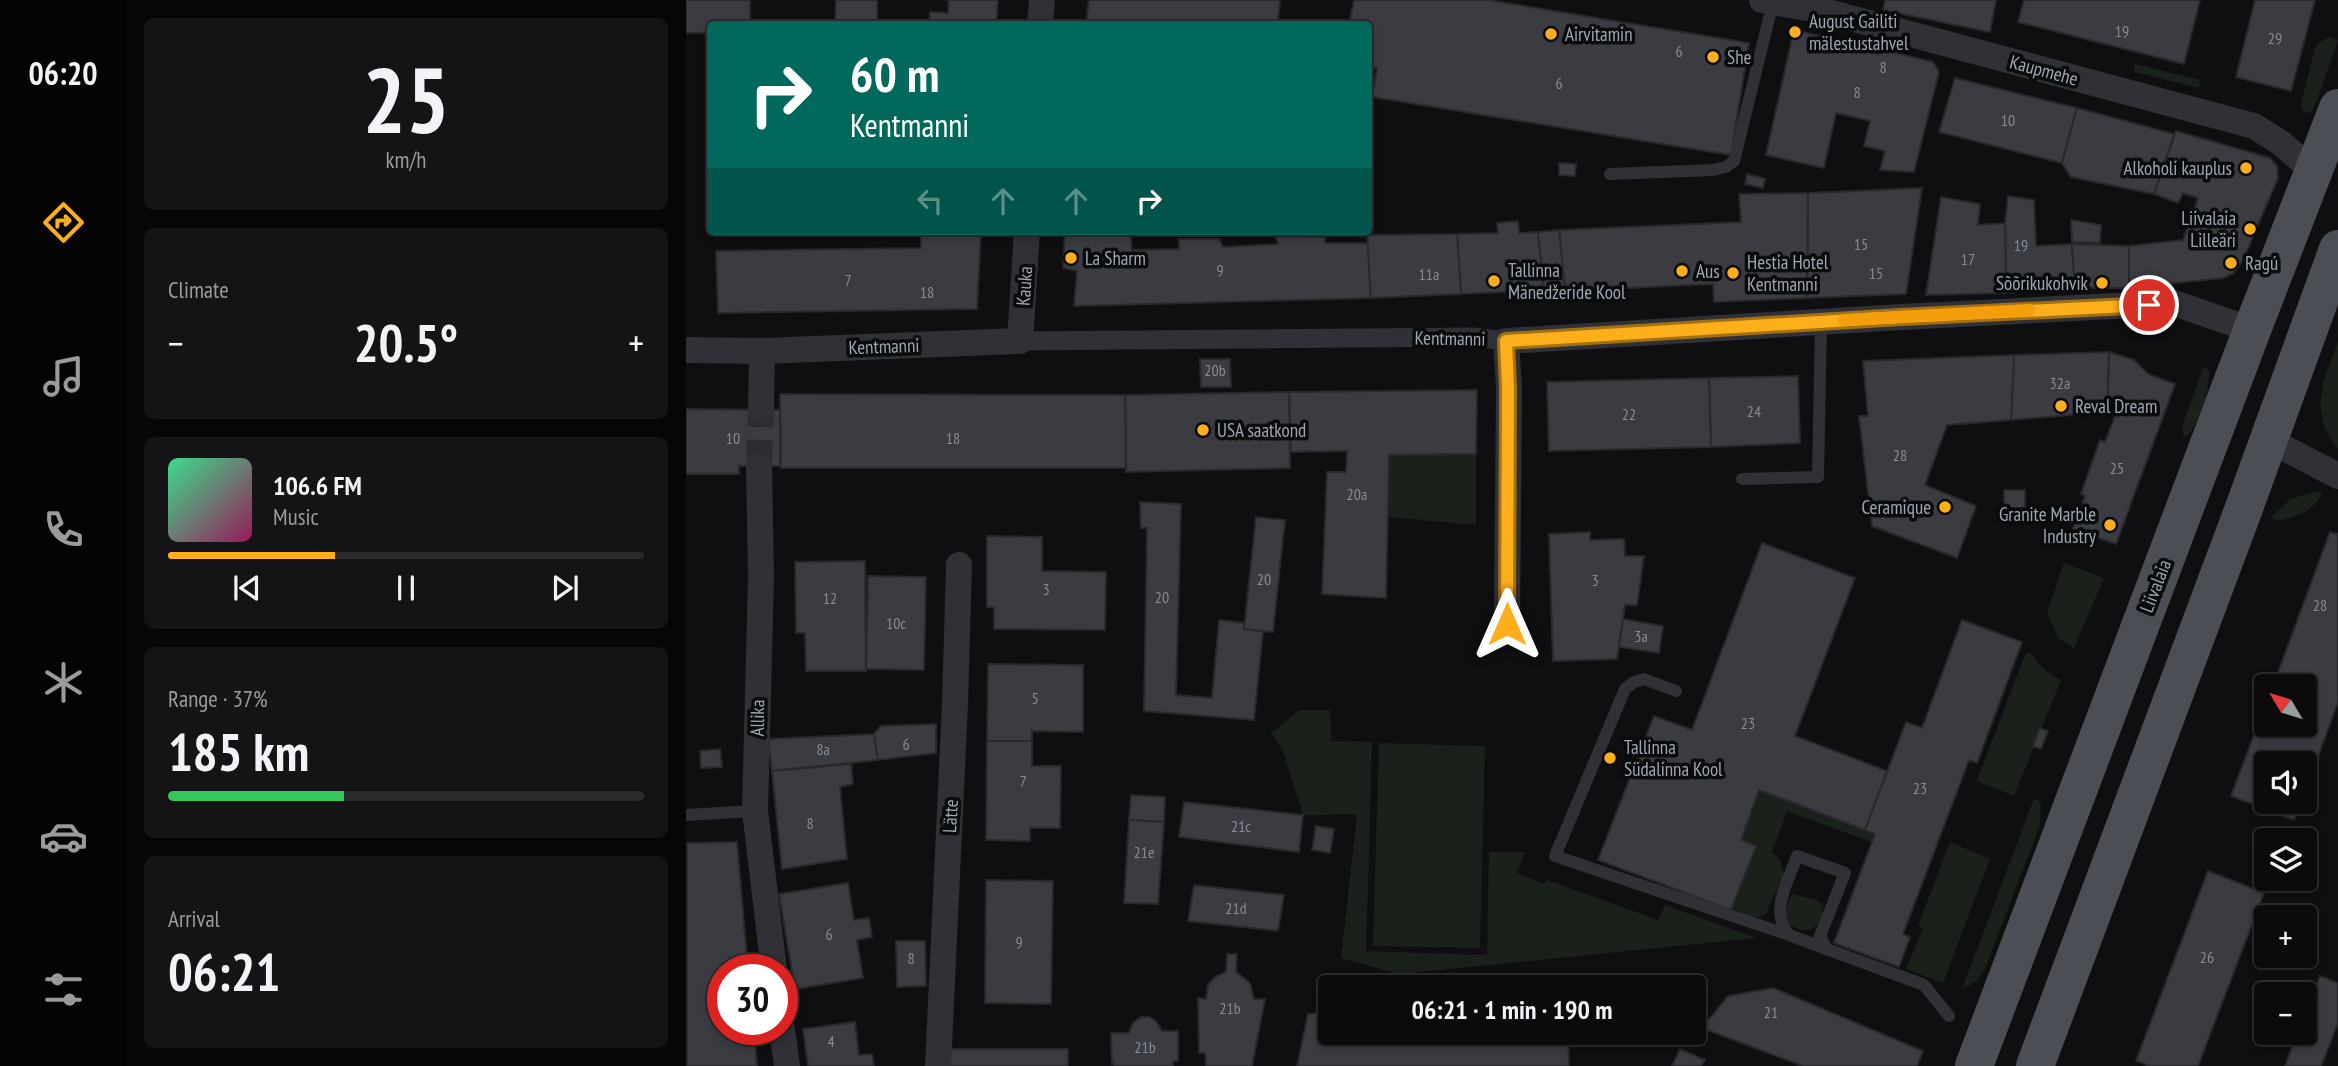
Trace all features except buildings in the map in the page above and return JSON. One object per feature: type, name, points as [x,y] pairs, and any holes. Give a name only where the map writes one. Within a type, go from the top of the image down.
[{"type":"main road","name":"Liivalaia","points":[[1974,1066],[2338,108]]},
{"type":"main road","points":[[2035,1066],[2338,249]]},
{"type":"main road","points":[[2246,345],[2245,408],[2269,440]]},
{"type":"street","points":[[1040,21],[1042,0]]},
{"type":"street","name":"Kaupmehe","points":[[1767,1],[1824,10],[2254,127],[2281,143],[2313,171]]},
{"type":"street","name":"Kauka","points":[[1020,341],[1027,235]]},
{"type":"street","name":"Kentmanni","points":[[686,350],[762,351],[1020,341],[1473,337],[1506,341],[2174,303],[2246,345]]},
{"type":"street","points":[[1506,341],[1507,624]]},
{"type":"street","points":[[761,410],[762,351]]},
{"type":"street","points":[[2269,440],[2338,476]]},
{"type":"street","name":"Allika","points":[[759,466],[761,577],[755,811],[772,954]]},
{"type":"street","name":"Lätte","points":[[938,1066],[959,565]]},
{"type":"street","points":[[784,1045],[787,1066]]},
{"type":"lane","points":[[1611,174],[1713,170],[1726,167],[1734,161],[1767,1]]},
{"type":"lane","points":[[1742,479],[1818,477],[1821,322]]},
{"type":"lane","points":[[1676,691],[1644,678],[1625,689],[1555,856],[1789,935],[1924,985],[1949,1016]]},
{"type":"lane","points":[[686,815],[755,811]]},
{"type":"lane","points":[[1789,935],[1782,926],[1778,912],[1797,856],[1845,873],[1820,936],[1827,950]]},
{"type":"shaded area","points":[[2329,37],[2338,40],[2310,114],[2303,110],[2301,104],[2315,48]]},
{"type":"shaded area","points":[[2135,64],[2200,80],[2199,88],[2134,72]]},
{"type":"shaded area","points":[[2338,342],[2338,449],[2323,422],[2321,396]]},
{"type":"shaded area","points":[[2203,368],[2209,369],[2206,396],[2200,414],[2186,437],[2183,435],[2183,423]]},
{"type":"shaded area","points":[[1476,454],[1476,525],[1387,517],[1389,455]]},
{"type":"shaded area","points":[[2313,492],[2322,493],[2314,505],[2303,513],[2276,521],[2270,517],[2291,499]]},
{"type":"shaded area","points":[[2064,563],[2104,578],[2074,648],[2058,638],[2047,612]]},
{"type":"shaded area","points":[[2027,653],[2032,654],[2045,670],[2061,680],[2014,796],[1977,781]]},
{"type":"shaded area","points":[[1300,710],[1330,710],[1331,741],[1372,742],[1366,951],[1487,955],[1489,852],[1525,852],[1517,873],[1544,884],[1547,880],[1658,920],[1665,905],[1757,938],[1399,974],[1341,958],[1357,815],[1303,815],[1283,751],[1271,733]]},
{"type":"shaded area","points":[[1379,743],[1485,746],[1480,948],[1373,946]]},
{"type":"shaded area","points":[[1759,790],[1875,834],[1871,842],[1787,811],[1772,852],[1780,860],[1784,874],[1766,913],[1754,917],[1732,908],[1755,846],[1741,840]]},
{"type":"shaded area","points":[[2037,799],[2041,802],[2040,825],[1985,969],[1975,981],[1962,989],[2033,801]]},
{"type":"shaded area","points":[[1950,842],[1990,859],[1943,983],[1906,969],[1923,928],[1918,926]]},
{"type":"shaded area","points":[[1792,894],[1814,899],[1823,905],[1817,925],[1807,930],[1787,922],[1786,907]]},
{"type":"tunnel","points":[[759,466],[761,410]]},
{"type":"slow traffic","points":[[1844,320],[2029,310]]},
{"type":"place","name":"August Gailiti mälestustahvel","points":[[1795,32]]},
{"type":"place","name":"Airvitamin","points":[[1551,34]]},
{"type":"place","name":"She","points":[[1713,57]]},
{"type":"place","name":"Alkoholi kauplus","points":[[2246,168]]},
{"type":"place","name":"Liivalaia Lilleäri","points":[[2250,229]]},
{"type":"place","name":"La Sharm","points":[[1071,258]]},
{"type":"place","name":"Ragú","points":[[2231,263]]},
{"type":"place","name":"Aus","points":[[1682,271]]},
{"type":"place","name":"Hestia Hotel Kentmanni","points":[[1733,273]]},
{"type":"place","name":"Tallinna Mänedžeride Kool","points":[[1494,281]]},
{"type":"place","name":"Sõõrikukohvik","points":[[2102,283]]},
{"type":"place","name":"Reval Dream","points":[[2061,406]]},
{"type":"place","name":"USA saatkond","points":[[1203,430]]},
{"type":"place","name":"Ceramique","points":[[1945,507]]},
{"type":"place","name":"Granite Marble Industry","points":[[2110,525]]},
{"type":"place","name":"Tallinna Südalinna Kool","points":[[1610,758]]},
{"type":"route","points":[[1507,624],[1506,341],[2149,305]]}]
